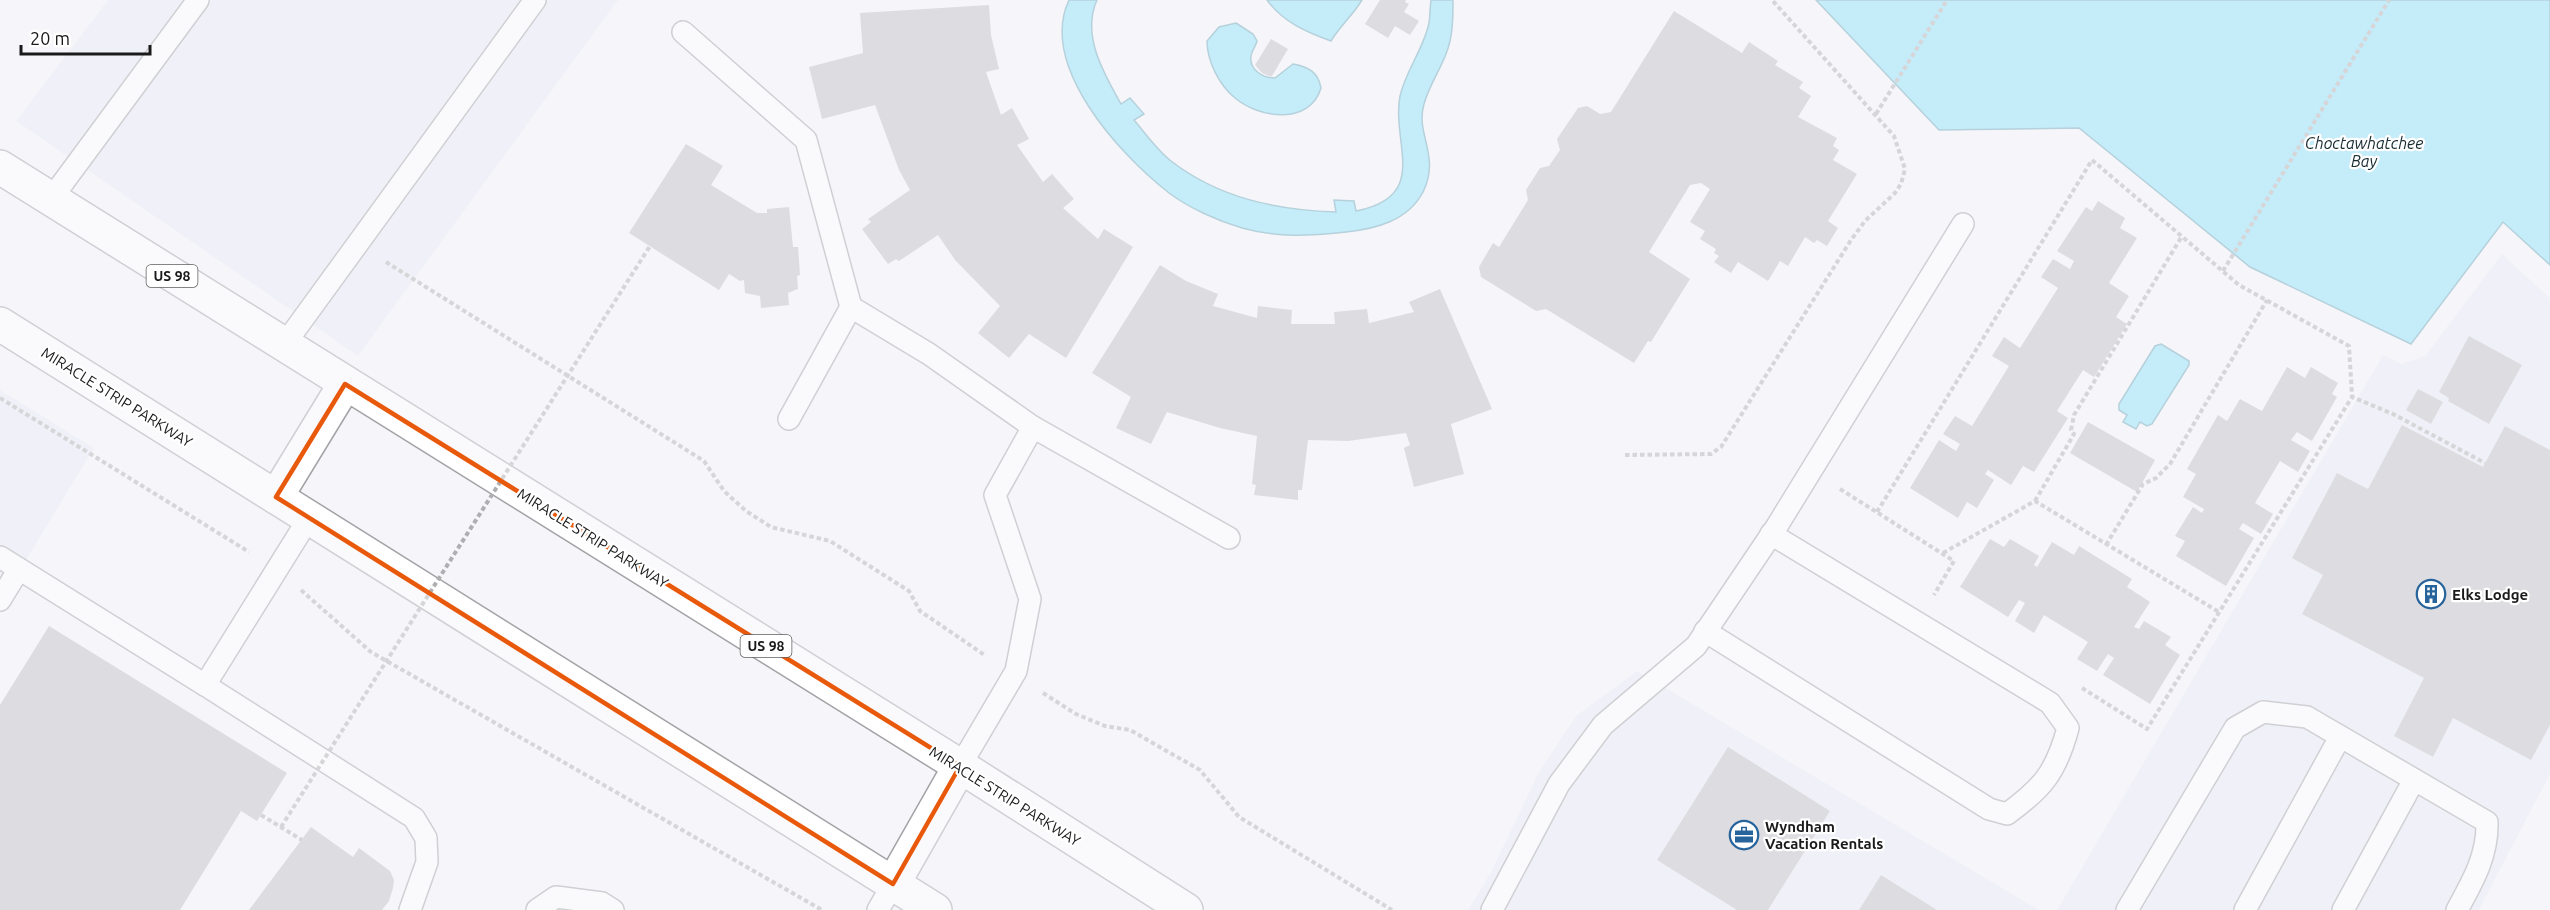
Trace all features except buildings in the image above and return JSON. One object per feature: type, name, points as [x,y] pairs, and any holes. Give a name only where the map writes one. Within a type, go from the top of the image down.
[{"type":"highway","name":"MIRACLE STRIP PARKWAY","points":[[0,167],[960,766],[1186,910]]},
{"type":"highway","name":"MIRACLE STRIP PARKWAY","points":[[0,324],[309,518],[885,897],[935,910]]},
{"type":"highway","points":[[276,497],[345,384]]},
{"type":"highway","points":[[885,897],[960,766]]},
{"type":"lane","points":[[51,199],[198,0]]},
{"type":"lane","points":[[284,345],[535,0]]},
{"type":"lane","points":[[683,32],[806,140],[851,307],[929,354],[1033,427],[1229,538]]},
{"type":"lane","points":[[1492,910],[1559,784],[1603,725],[1696,646],[1811,471],[1963,224]]},
{"type":"lane","points":[[789,419],[851,307]]},
{"type":"lane","points":[[960,766],[1014,674],[1030,599],[995,495],[1033,427]]},
{"type":"lane","points":[[205,685],[309,518]]},
{"type":"lane","points":[[1705,631],[1989,808],[2007,814],[2036,793],[2060,757],[2068,728],[2050,704],[1771,534]]},
{"type":"lane","points":[[0,557],[414,818],[426,838],[427,862],[410,910]]},
{"type":"lane","points":[[0,600],[19,569]]},
{"type":"lane","points":[[2127,910],[2235,728],[2264,712],[2307,717],[2487,822],[2487,843],[2475,876],[2457,910]]},
{"type":"lane","points":[[2245,910],[2340,736]]},
{"type":"lane","points":[[2343,910],[2414,780]]},
{"type":"lane","points":[[537,910],[556,897],[602,903],[613,910]]},
{"type":"path","points":[[1625,455],[1712,454],[1721,447],[1851,240],[1901,184],[1905,169],[1893,136],[1876,114],[1772,0]]},
{"type":"path","points":[[1876,114],[1947,0]]},
{"type":"path","points":[[2223,271],[2389,0]]},
{"type":"path","points":[[1877,512],[2092,160],[2239,285],[2349,346],[2352,397],[2147,729],[2079,686]]},
{"type":"path","points":[[1943,553],[2035,501],[2074,434],[2071,430],[2074,415],[2182,236]]},
{"type":"path","points":[[357,244],[704,462],[724,491],[746,511],[771,527],[831,541],[909,591],[920,611],[1076,714],[1105,726],[1130,730],[1200,770],[1239,817],[1392,910]]},
{"type":"path","points":[[281,827],[650,246]]},
{"type":"path","points":[[2106,545],[2143,484],[2156,478],[2170,464],[2267,300]]},
{"type":"path","points":[[2352,397],[2392,414],[2485,463]]},
{"type":"path","points":[[0,398],[278,570],[371,652],[822,910]]},
{"type":"path","points":[[1811,471],[1954,561],[1933,594],[1943,600]]},
{"type":"path","points":[[2035,501],[2219,612]]},
{"type":"path","points":[[261,815],[302,840]]},
{"type":"highlighted area","points":[[345,384],[960,766],[893,884],[276,497]]},
{"type":"shaded area","points":[[108,0],[618,0],[358,356],[16,121]]},
{"type":"shaded area","points":[[2502,254],[2550,298],[2550,774],[2479,910],[2057,910],[2383,355],[2401,364],[2425,356]]},
{"type":"shaded area","points":[[0,390],[94,448],[0,603]]},
{"type":"shaded area","points":[[1637,671],[2039,910],[1468,910],[1491,872],[1539,772],[1576,716]]},
{"type":"water","points":[[1069,0],[1097,0],[1092,27],[1093,40],[1102,67],[1121,104],[1130,98],[1144,114],[1134,120],[1171,161],[1189,174],[1209,184],[1249,200],[1270,205],[1336,212],[1334,200],[1354,201],[1356,211],[1379,204],[1393,193],[1401,181],[1403,166],[1400,96],[1406,77],[1427,32],[1431,0],[1453,0],[1450,41],[1444,60],[1426,97],[1422,115],[1429,156],[1428,179],[1423,192],[1409,210],[1390,222],[1357,231],[1319,234],[1281,235],[1255,231],[1223,222],[1195,209],[1177,199],[1149,177],[1108,133],[1089,107],[1074,80],[1065,53],[1062,26]]},
{"type":"water","points":[[1267,0],[1362,0],[1331,41],[1296,25],[1273,8]]},
{"type":"water","name":"Choctawhatchee Bay","points":[[1816,0],[2550,0],[2550,265],[2503,222],[2411,344],[2250,267],[2079,128],[1939,130]]},
{"type":"water","points":[[1236,23],[1253,34],[1257,41],[1251,61],[1258,72],[1266,77],[1275,78],[1293,64],[1304,67],[1315,74],[1320,82],[1321,88],[1315,100],[1296,113],[1270,114],[1245,105],[1229,93],[1219,80],[1209,57],[1207,41],[1219,27]]},
{"type":"water","points":[[2161,344],[2189,361],[2189,365],[2152,424],[2147,426],[2140,422],[2136,429],[2123,422],[2127,415],[2119,410],[2119,404],[2155,346]]},
{"type":"place","name":"Elks Lodge","points":[[2431,594]]},
{"type":"place","name":"Wyndham Vacation Rentals","points":[[1744,835]]}]
